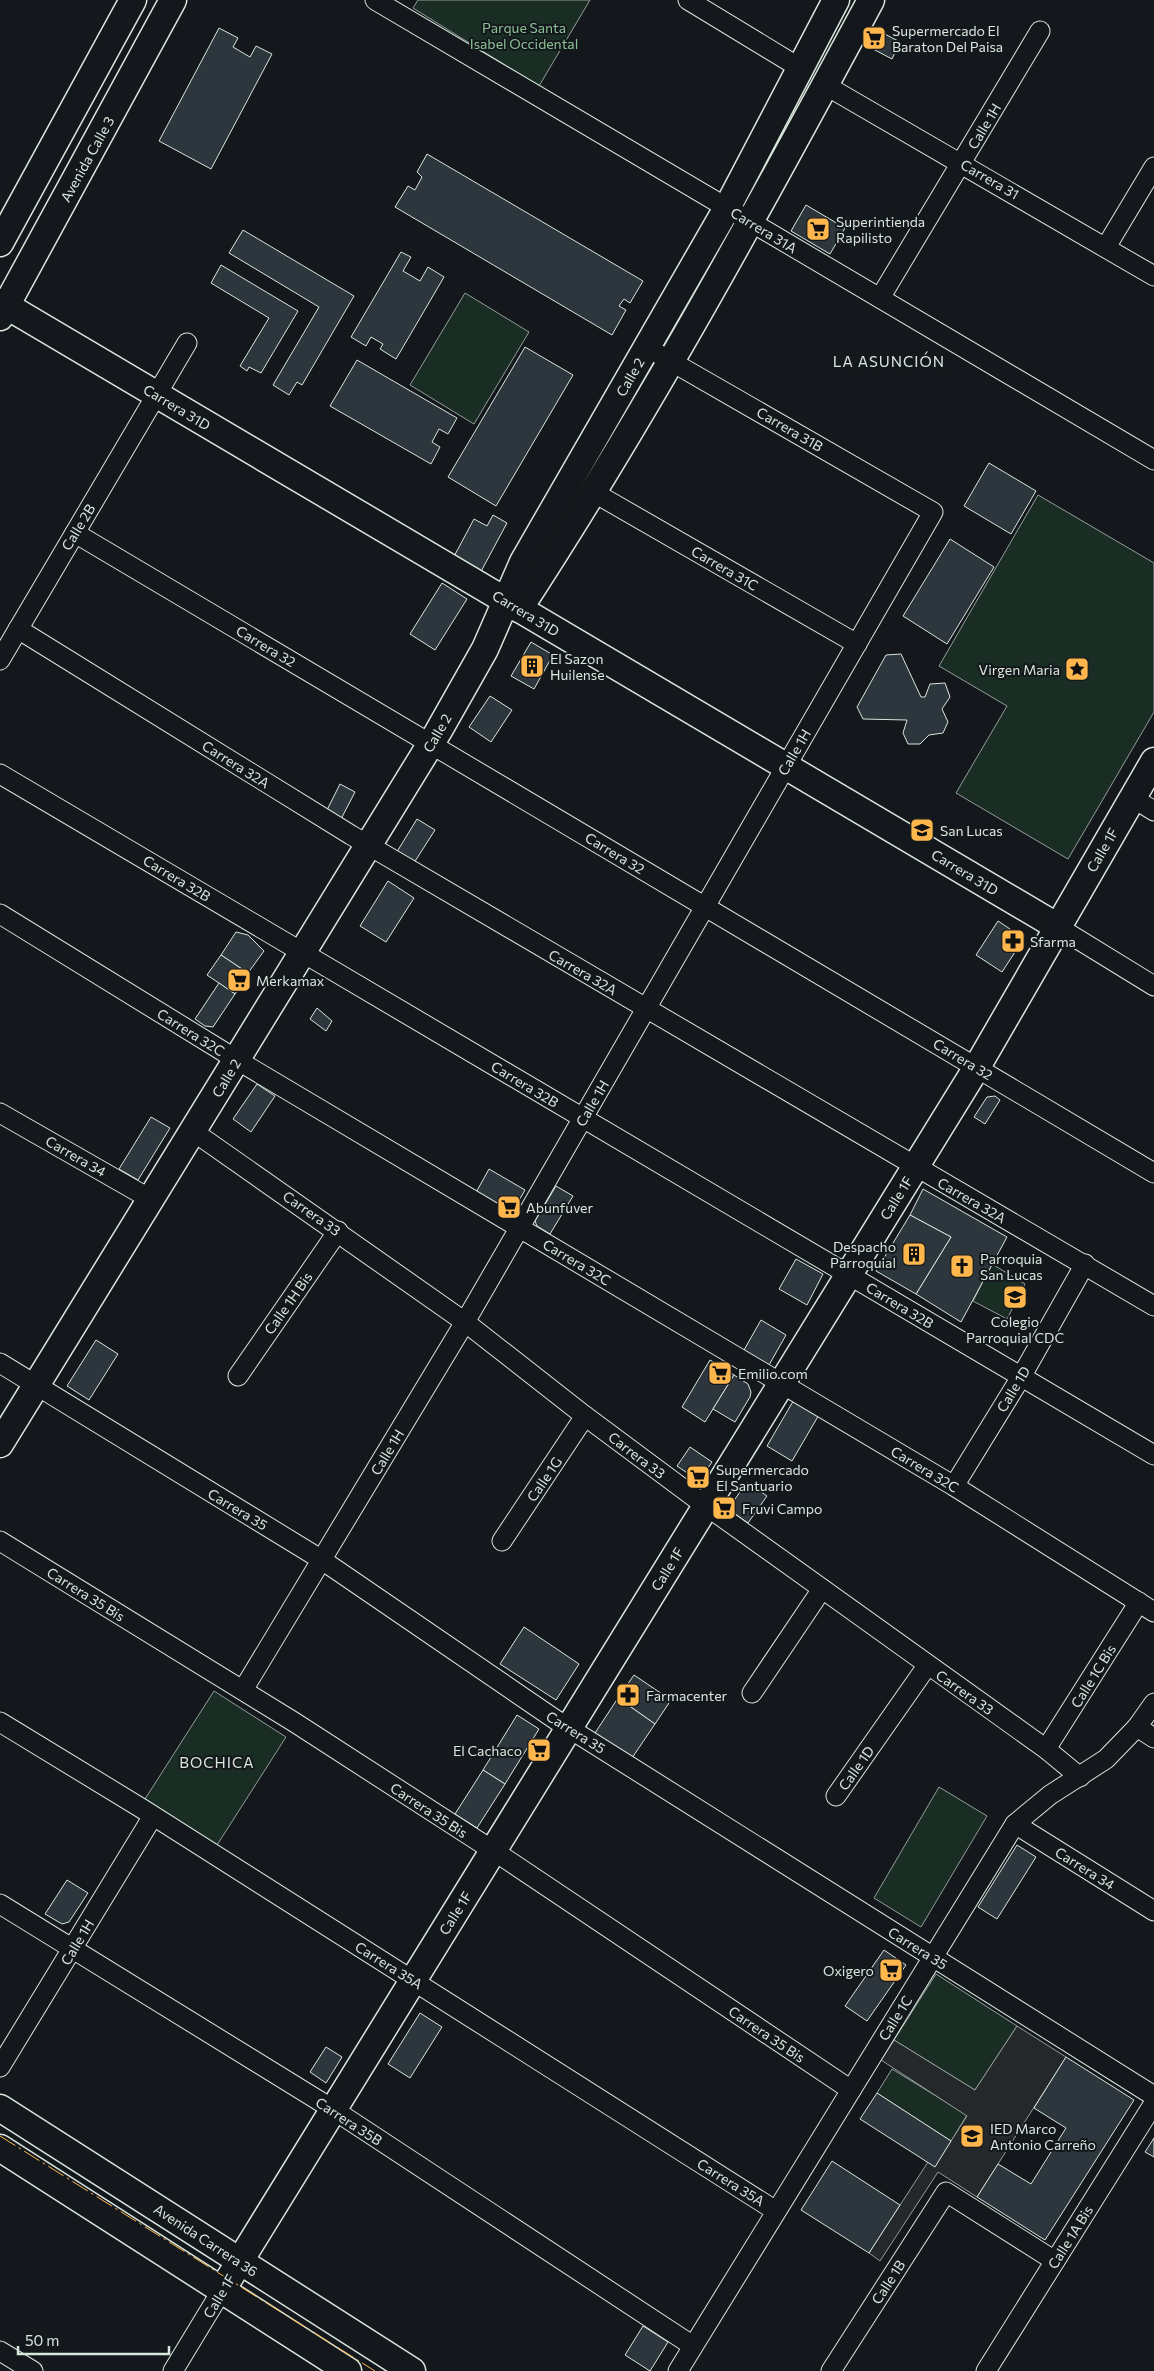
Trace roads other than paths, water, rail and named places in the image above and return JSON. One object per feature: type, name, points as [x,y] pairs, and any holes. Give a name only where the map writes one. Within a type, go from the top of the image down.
[{"type":"street","points":[[0,243],[133,0]]},
{"type":"street","name":"Avenida Calle 3","points":[[2,309],[173,0]]},
{"type":"street","name":"Carrera 31A","points":[[374,0],[1154,460]]},
{"type":"street","points":[[688,0],[800,68]]},
{"type":"street","name":"Calle 2","points":[[512,605],[523,562],[727,208],[836,0]]},
{"type":"street","name":"Calle 2","points":[[0,1444],[194,1132],[431,744],[512,605],[593,492],[752,222],[871,0]]},
{"type":"street","name":"Calle 1H","points":[[880,298],[1040,31]]},
{"type":"street","name":"Carrera 31","points":[[825,85],[1154,276]]},
{"type":"street","points":[[1106,247],[1154,167]]},
{"type":"street","name":"Carrera 31D","points":[[2,309],[156,395],[1058,927],[1154,986]]},
{"type":"street","name":"Calle 2B","points":[[0,660],[187,343]]},
{"type":"street","name":"Carrera 31B","points":[[646,347],[933,512]]},
{"type":"street","name":"Carrera 31C","points":[[593,492],[857,644]]},
{"type":"street","name":"Calle 1H","points":[[243,1690],[466,1322],[933,512]]},
{"type":"street","name":"Carrera 32","points":[[75,533],[1154,1173]]},
{"type":"street","name":"Carrera 32A","points":[[18,629],[368,846],[1154,1306]]},
{"type":"street","name":"Calle 1F","points":[[173,2371],[977,1067],[1058,927],[1143,805],[1154,761]]},
{"type":"street","name":"Carrera 32B","points":[[0,774],[1154,1455]]},
{"type":"street","name":"Carrera 32C","points":[[0,914],[237,1060],[954,1486],[1147,1607]]},
{"type":"street","name":"Carrera 34","points":[[0,1113],[152,1200]]},
{"type":"street","name":"Carrera 33","points":[[194,1132],[466,1322],[585,1416],[927,1666],[1046,1750],[1080,1777]]},
{"type":"street","name":"Calle 1H Bis","points":[[238,1376],[338,1231]]},
{"type":"street","name":"Calle 1D","points":[[954,1486],[1021,1377],[1085,1264]]},
{"type":"street","name":"Carrera 35","points":[[0,1363],[322,1560],[569,1728],[1154,2096]]},
{"type":"street","name":"Calle 1G","points":[[502,1541],[585,1416]]},
{"type":"street","name":"Carrera 35 Bis","points":[[0,1541],[243,1690],[493,1851],[851,2090]]},
{"type":"street","points":[[752,1693],[822,1589]]},
{"type":"street","name":"Calle 1C Bis","points":[[1046,1750],[1147,1607]]},
{"type":"street","name":"Calle 1D","points":[[836,1796],[927,1666]]},
{"type":"street","name":"Calle 1C","points":[[678,2371],[1016,1824],[1050,1795],[1106,1759],[1137,1727],[1154,1703]]},
{"type":"street","name":"Carrera 35A","points":[[0,1722],[414,1980],[776,2211]]},
{"type":"street","points":[[1137,1727],[1154,1738]]},
{"type":"street","name":"Calle 1H","points":[[0,2067],[153,1816]]},
{"type":"street","name":"Carrera 34","points":[[1016,1824],[1154,1911]]},
{"type":"street","name":"Carrera 35B","points":[[0,1904],[334,2110],[693,2346]]},
{"type":"street","name":"Calle 1A Bis","points":[[986,2371],[1154,2103]]},
{"type":"street","name":"Avenida Carrera 36","points":[[0,2108],[412,2371]]},
{"type":"street","points":[[0,2148],[348,2371]]},
{"type":"street","name":"Calle 1B","points":[[831,2371],[946,2192],[1055,2261]]},
{"type":"street","points":[[0,2352],[33,2371]]},
{"type":"place","name":"Supermercado El Baraton Del Paisa","points":[[874,38]]},
{"type":"place","name":"Superintienda Rapilisto","points":[[818,229]]},
{"type":"place","name":"El Sazon Huilense","points":[[532,666]]},
{"type":"place","name":"Virgen Maria","points":[[1077,669]]},
{"type":"place","name":"San Lucas","points":[[922,830]]},
{"type":"place","name":"Sfarma","points":[[1013,941]]},
{"type":"place","name":"Merkamax","points":[[239,980]]},
{"type":"place","name":"Abunfuver","points":[[509,1207]]},
{"type":"place","name":"Despacho Parroquial","points":[[914,1254]]},
{"type":"place","name":"Parroquia San Lucas","points":[[962,1266]]},
{"type":"place","name":"Colegio Parroquial CDC","points":[[1015,1297]]},
{"type":"place","name":"Emilio.com","points":[[720,1373]]},
{"type":"place","name":"Supermercado El Santuario","points":[[698,1477]]},
{"type":"place","name":"Fruvi Campo","points":[[724,1508]]},
{"type":"place","name":"Farmacenter","points":[[628,1695]]},
{"type":"place","name":"El Cachaco","points":[[539,1750]]},
{"type":"place","name":"Oxigero","points":[[891,1970]]},
{"type":"place","name":"IED Marco Antonio Carreño","points":[[972,2136]]},
{"type":"district","name":"LA ASUNCIÓN","points":[[889,361]]},
{"type":"district","name":"BOCHICA","points":[[217,1762]]},
{"type":"park label","name":"Parque Santa Isabel Occidental","points":[[524,36]]}]
